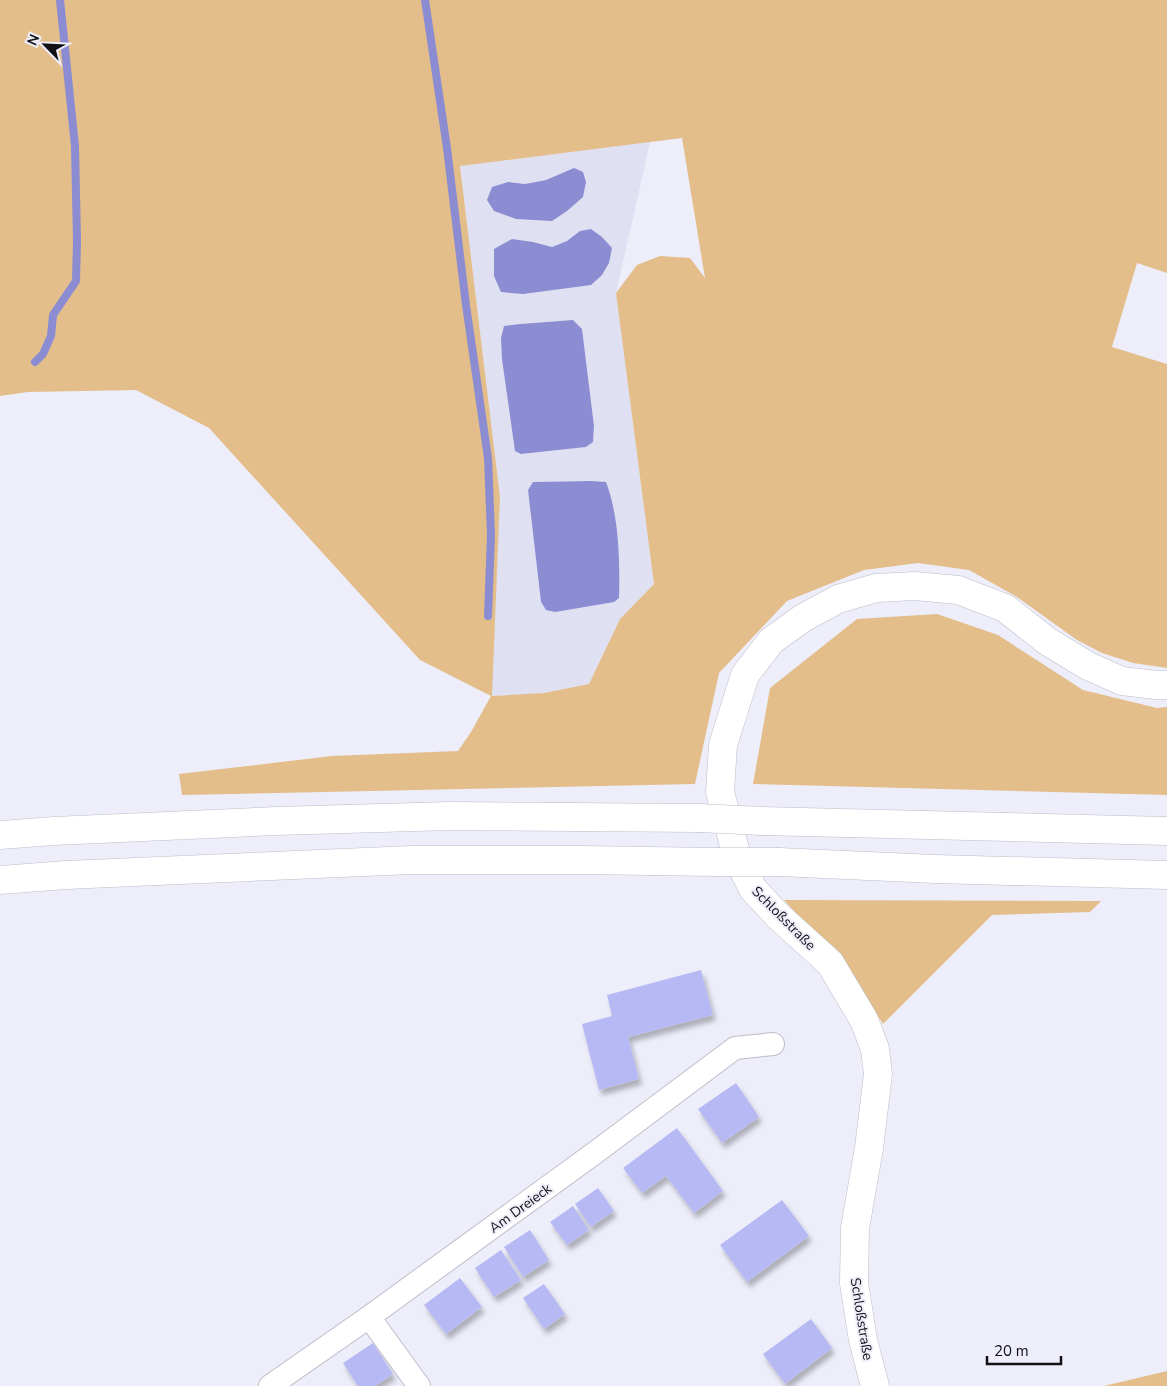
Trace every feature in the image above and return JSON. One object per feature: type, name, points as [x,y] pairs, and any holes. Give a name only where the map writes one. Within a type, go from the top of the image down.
[{"type":"main road","name":"Schloßstraße","points":[[874,1386],[863,1340],[854,1283],[855,1228],[869,1148],[878,1074],[875,1049],[864,1020],[830,963],[778,916],[753,889],[737,857],[720,792],[723,745],[745,675],[771,642],[803,618],[838,600],[876,588],[915,586],[958,590],[1005,608],[1047,641],[1088,666],[1122,681],[1167,685]]},
{"type":"main road","points":[[0,835],[54,830],[421,817],[699,818],[1167,831]]},
{"type":"main road","points":[[0,880],[66,875],[411,860],[780,862],[935,869],[1167,875]]},
{"type":"street","name":"Am Dreieck","points":[[270,1386],[369,1317],[596,1152],[735,1048],[773,1044]]},
{"type":"street","points":[[369,1317],[419,1386]]},
{"type":"shaded area","points":[[0,0],[1167,0],[1167,273],[1137,263],[1112,347],[1167,364],[1167,668],[1133,663],[1102,653],[1077,640],[1017,597],[969,570],[918,563],[864,570],[787,601],[719,673],[695,784],[182,795],[179,774],[332,756],[458,751],[491,696],[420,660],[209,428],[136,390],[28,392],[0,396]],"holes":[[[682,138],[705,278],[690,258],[660,256],[637,265],[616,293],[654,584],[620,619],[589,684],[544,693],[492,696],[500,497],[460,166]]]},
{"type":"shaded area","points":[[650,142],[616,293],[654,584],[620,619],[589,684],[544,693],[491,696],[500,497],[460,166]],"holes":[[[574,168],[494,211],[508,182],[525,184],[546,180]],[[580,231],[612,248],[609,263],[602,275],[511,239],[552,247],[567,241]],[[573,320],[582,329],[594,426],[593,442],[586,447],[522,454],[504,326]],[[533,482],[606,482],[546,610],[541,602],[528,490]]]},
{"type":"shaded area","points":[[937,614],[998,635],[1083,690],[1157,708],[1167,707],[1167,795],[753,784],[770,688],[857,619]]},
{"type":"shaded area","points":[[784,900],[1101,901],[1090,912],[992,915],[883,1024],[849,972]]},
{"type":"shaded area","points":[[1167,1371],[1167,1386],[1104,1386]]},
{"type":"water","points":[[574,168],[583,172],[586,182],[583,197],[552,221],[516,219],[494,211],[487,200],[492,187],[508,182],[525,184],[546,180]]},
{"type":"water","points":[[591,229],[612,248],[609,263],[602,275],[591,285],[523,294],[501,292],[494,276],[494,249],[512,239],[552,247],[567,241],[580,231]]},
{"type":"water","points":[[573,320],[582,329],[594,426],[593,442],[586,447],[521,454],[515,451],[502,359],[501,338],[504,326]]},
{"type":"water","points":[[533,482],[606,482],[614,509],[619,554],[619,598],[614,602],[555,612],[546,610],[541,602],[528,490]]},
{"type":"building","points":[[701,970],[713,1015],[628,1037],[639,1079],[599,1090],[582,1024],[612,1016],[607,995]]},
{"type":"building","points":[[736,1083],[759,1117],[722,1143],[698,1109]]},
{"type":"building","points":[[677,1128],[723,1191],[694,1213],[666,1176],[642,1193],[623,1168]]},
{"type":"building","points":[[598,1188],[614,1211],[591,1227],[575,1204]]},
{"type":"building","points":[[782,1200],[809,1236],[747,1282],[720,1245]]},
{"type":"building","points":[[573,1206],[589,1230],[567,1245],[550,1222]]},
{"type":"building","points":[[530,1230],[549,1260],[523,1277],[504,1247]]},
{"type":"building","points":[[501,1250],[521,1280],[494,1297],[475,1268]]},
{"type":"building","points":[[460,1278],[482,1307],[446,1334],[424,1305]]},
{"type":"building","points":[[544,1284],[565,1314],[544,1329],[523,1298]]},
{"type":"building","points":[[811,1319],[832,1348],[785,1384],[763,1354]]},
{"type":"building","points":[[373,1343],[393,1374],[375,1386],[358,1386],[343,1363]]},
{"type":"waterway","points":[[35,362],[43,354],[51,336],[53,315],[76,281],[75,146],[60,0]]},
{"type":"waterway","points":[[425,0],[447,148],[466,305],[488,458],[491,535],[488,616]]}]
